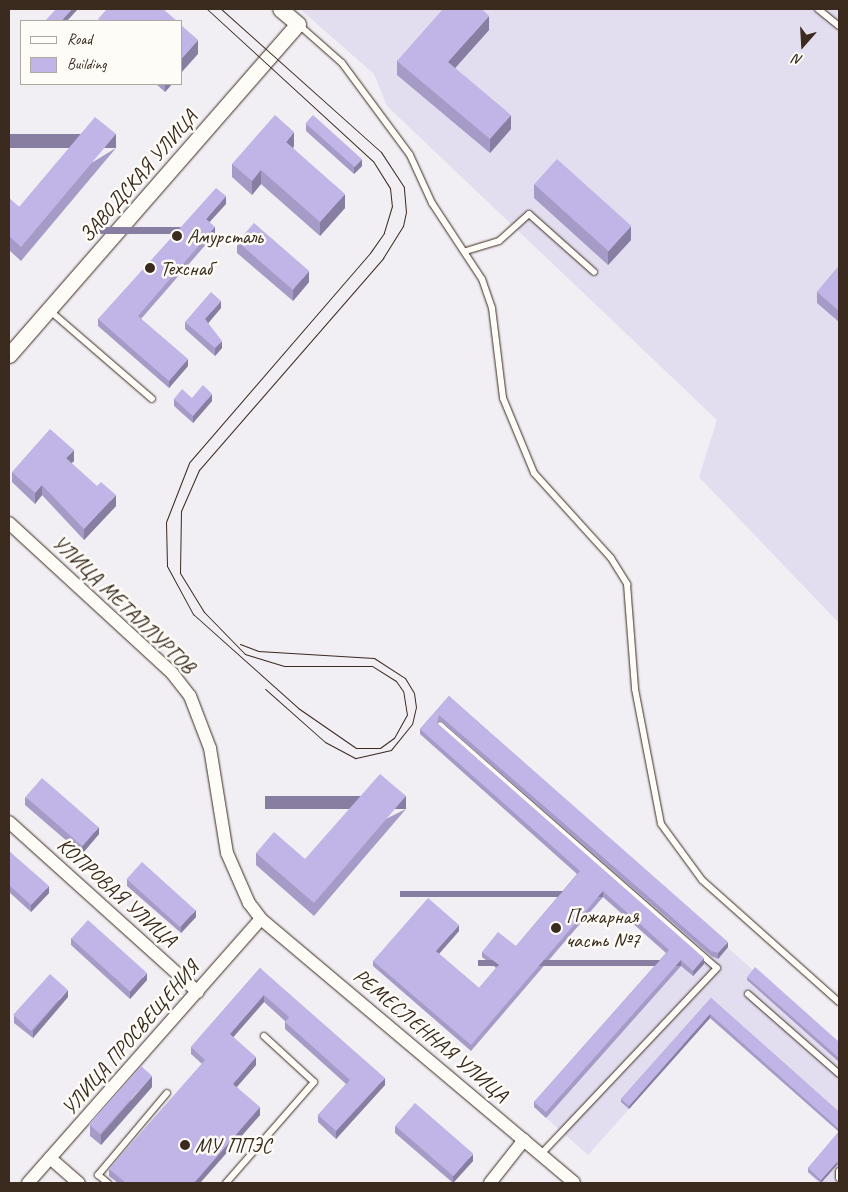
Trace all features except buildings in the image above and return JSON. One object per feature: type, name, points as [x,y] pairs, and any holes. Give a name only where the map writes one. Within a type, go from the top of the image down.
[{"type":"street","points":[[280,9],[298,24]]},
{"type":"street","name":"ЗАВОДСКАЯ УЛИЦА","points":[[9,355],[298,24]]},
{"type":"street","name":"УЛИЦА МЕТАЛЛУРГОВ","points":[[9,523],[172,673],[190,696],[210,748],[227,853],[249,903],[261,919]]},
{"type":"street","name":"КОПРОВАЯ УЛИЦА","points":[[9,822],[198,992]]},
{"type":"street","name":"УЛИЦА ПРОСВЕЩЕНИЯ","points":[[28,1183],[261,919]]},
{"type":"street","name":"РЕМЕСЛЕННАЯ УЛИЦА","points":[[261,919],[574,1183]]},
{"type":"street","points":[[490,1183],[524,1140]]},
{"type":"street","points":[[50,1158],[79,1183]]},
{"type":"lane","points":[[818,9],[839,26]]},
{"type":"lane","points":[[298,24],[342,64],[390,125],[410,154],[432,203],[466,251],[492,308],[503,398],[534,473],[611,558],[627,584],[635,689],[661,824],[702,880],[839,1002]]},
{"type":"lane","points":[[466,251],[499,241],[529,214],[594,272]]},
{"type":"lane","points":[[49,310],[152,398]]},
{"type":"lane","points":[[440,725],[717,968],[541,1154]]},
{"type":"lane","points":[[748,994],[839,1074]]},
{"type":"lane","points":[[226,1183],[314,1082],[264,1036]]},
{"type":"lane","points":[[108,1183],[98,1175],[167,1093]]},
{"type":"lane","points":[[839,1171],[839,1178]]},
{"type":"shaded area","points":[[300,9],[839,9],[839,623],[699,477],[717,420],[387,106],[374,74]]},
{"type":"shaded area","points":[[449,701],[839,1046],[839,1132],[710,1018],[588,1155],[534,1107],[669,955],[420,734]]},
{"type":"shaded area","points":[[839,1135],[839,1183],[818,1183],[808,1172]]},
{"type":"tram line","points":[[207,9],[373,161],[390,188],[392,206],[384,233],[370,253],[189,463],[166,522],[167,566],[193,614],[298,708],[356,748],[380,748],[394,738],[407,715],[403,691],[396,681],[372,666],[284,666],[245,654],[204,612],[180,573],[181,511],[199,470],[383,258],[403,226],[406,212],[404,187],[381,152],[221,9]]},
{"type":"tram line","points":[[240,644],[258,651],[374,658],[405,678],[414,693],[416,707],[412,724],[391,750],[355,758],[325,742],[265,689]]},
{"type":"place","name":"Амурсталь","points":[[177,236]]},
{"type":"place","name":"Техснаб","points":[[150,268]]},
{"type":"place","name":"Пожарная часть №7","points":[[556,928]]},
{"type":"place","name":"МУ ППЭС","points":[[185,1145]]}]
